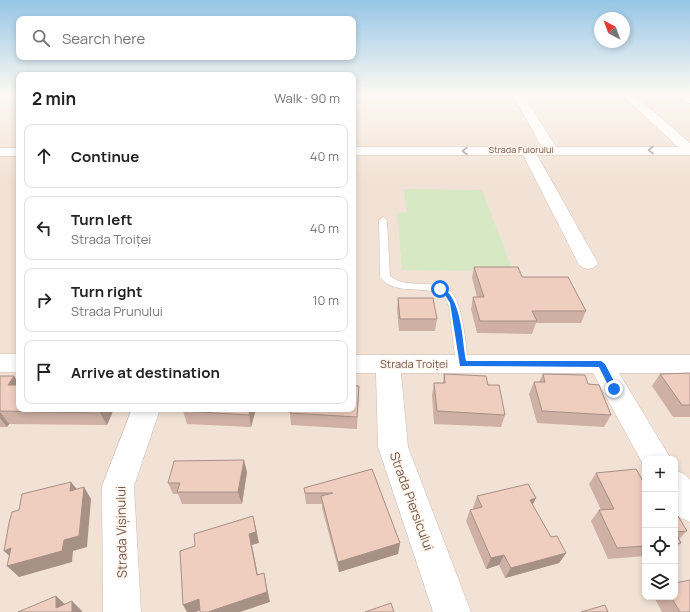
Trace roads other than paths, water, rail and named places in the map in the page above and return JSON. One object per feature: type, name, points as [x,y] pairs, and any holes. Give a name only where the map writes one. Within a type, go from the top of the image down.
[{"type":"street","points":[[534,123],[551,150]]},
{"type":"street","points":[[659,123],[690,150]]},
{"type":"street","points":[[528,150],[588,263]]},
{"type":"street","name":"Strada Fuiorului","points":[[356,151],[690,150]]},
{"type":"street","points":[[0,152],[16,152]]},
{"type":"street","points":[[0,363],[16,363]]},
{"type":"street","name":"Strada Troiței","points":[[356,364],[690,364]]},
{"type":"street","name":"Strada Piersicului","points":[[388,364],[393,447],[452,612]]},
{"type":"street","points":[[601,364],[614,389],[654,456]]},
{"type":"street","name":"Strada Vișinului","points":[[122,612],[118,486],[145,412]]},
{"type":"street","points":[[678,489],[690,506]]},
{"type":"lane","points":[[383,220],[384,277],[398,286],[435,287],[447,294],[453,303],[462,364]]}]
